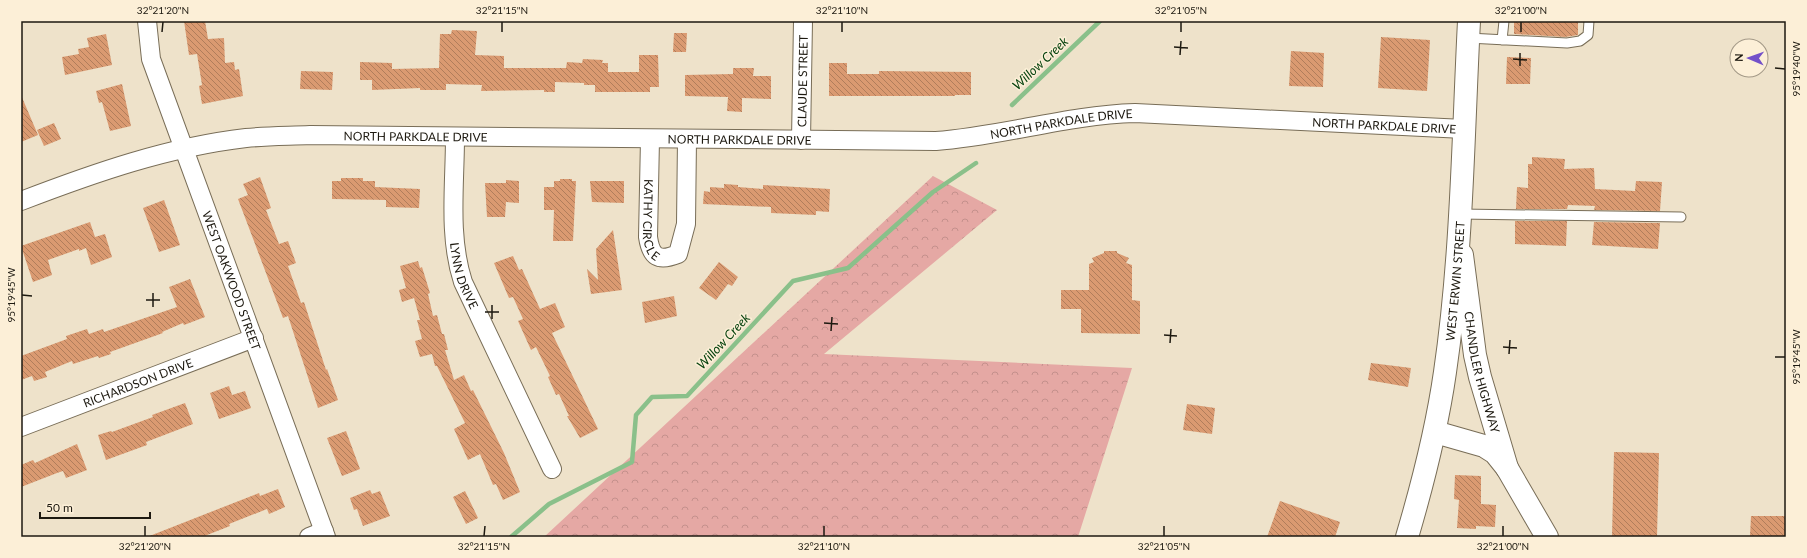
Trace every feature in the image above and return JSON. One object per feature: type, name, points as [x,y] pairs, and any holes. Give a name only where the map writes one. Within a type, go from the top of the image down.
[{"type":"main road","name":"WEST ERWIN STREET","points":[[1407,537],[1435,432],[1446,364],[1459,220],[1468,30]]},
{"type":"main road","name":"CHANDLER HIGHWAY","points":[[1459,220],[1475,355],[1484,398],[1498,436],[1507,468]]},
{"type":"main road","name":"CHANDLER HIGHWAY","points":[[1435,432],[1484,446],[1494,453],[1507,468],[1546,537]]},
{"type":"street","name":"WEST OAKWOOD STREET","points":[[146,21],[152,59],[183,149],[254,338],[320,535]]},
{"type":"street","name":"CLAUDE STREET","points":[[800,140],[803,21]]},
{"type":"street","name":"NORTH PARKDALE DRIVE","points":[[21,201],[135,161],[183,149],[246,138],[294,136],[936,142],[980,137],[1091,116],[1135,113],[1464,129]]},
{"type":"street","name":"LYNN DRIVE","points":[[455,137],[454,228],[456,259],[459,270],[463,282],[552,469]]},
{"type":"street","name":"KATHY CIRCLE","points":[[650,139],[648,237],[650,250],[660,258],[668,258],[678,254],[686,224],[687,139]]},
{"type":"street","name":"RICHARDSON DRIVE","points":[[21,427],[254,338]]},
{"type":"lane","points":[[1502,40],[1504,21]]},
{"type":"lane","points":[[1468,30],[1502,40],[1567,42],[1580,41],[1588,35],[1589,21]]},
{"type":"lane","points":[[1459,220],[1680,217]]},
{"type":"green space","points":[[933,176],[997,210],[824,354],[1132,368],[1078,537],[544,537]]},
{"type":"building","points":[[184,21],[205,21],[208,39],[224,38],[225,63],[234,62],[235,70],[239,69],[243,96],[202,104],[199,86],[202,85],[197,54],[189,55]]},
{"type":"building","points":[[1514,21],[1578,21],[1578,35],[1565,37],[1514,34]]},
{"type":"building","points":[[452,30],[477,31],[475,55],[504,56],[504,68],[566,68],[567,62],[582,63],[583,59],[603,60],[602,63],[608,63],[608,72],[639,72],[639,55],[658,55],[659,87],[650,87],[650,92],[595,92],[595,85],[555,82],[555,92],[544,92],[544,90],[481,91],[482,85],[446,84],[446,90],[420,90],[420,88],[372,90],[372,80],[360,80],[360,62],[392,63],[392,69],[439,68],[440,34],[451,34]]},
{"type":"building","points":[[674,33],[687,33],[686,52],[673,52]]},
{"type":"building","points":[[106,34],[112,65],[65,75],[62,57],[79,54],[78,49],[89,47],[87,38]]},
{"type":"building","points":[[1381,37],[1430,40],[1427,91],[1378,88]]},
{"type":"building","points":[[1291,51],[1324,53],[1323,87],[1289,86]]},
{"type":"building","points":[[1507,57],[1531,58],[1530,84],[1506,84]]},
{"type":"building","points":[[829,63],[847,63],[847,74],[879,74],[879,71],[971,72],[971,95],[829,96]]},
{"type":"building","points":[[733,68],[754,68],[753,76],[771,76],[771,99],[742,98],[742,112],[727,111],[728,97],[685,96],[685,75],[733,74]]},
{"type":"building","points":[[301,71],[333,72],[332,90],[300,89]]},
{"type":"building","points":[[122,84],[131,126],[110,131],[102,102],[99,103],[96,91]]},
{"type":"building","points":[[21,95],[38,135],[21,142]]},
{"type":"building","points":[[54,123],[61,139],[44,146],[37,130]]},
{"type":"building","points":[[1532,157],[1565,159],[1564,169],[1594,168],[1595,189],[1635,191],[1636,181],[1662,182],[1660,211],[1594,210],[1595,206],[1568,205],[1567,209],[1516,209],[1517,187],[1528,188],[1528,164],[1532,164]]},
{"type":"building","points":[[260,177],[271,208],[266,210],[279,244],[288,241],[296,263],[288,266],[301,303],[304,302],[326,370],[327,369],[338,400],[318,408],[288,316],[283,318],[238,199],[248,195],[243,184]]},
{"type":"building","points":[[341,178],[363,178],[363,181],[375,181],[375,187],[420,189],[419,208],[386,207],[386,200],[332,199],[332,181],[341,181]]},
{"type":"building","points":[[560,179],[572,179],[572,181],[576,181],[573,241],[553,241],[554,210],[544,210],[544,187],[554,187],[554,181],[560,181]]},
{"type":"building","points":[[506,180],[519,181],[519,203],[506,202],[505,217],[487,217],[485,183],[506,183]]},
{"type":"building","points":[[590,181],[624,181],[624,203],[592,202]]},
{"type":"building","points":[[724,184],[763,189],[763,185],[830,189],[829,212],[816,211],[816,215],[771,213],[771,207],[703,204],[704,191],[710,192],[710,187],[724,188]]},
{"type":"building","points":[[164,200],[180,245],[159,252],[143,208]]},
{"type":"building","points":[[1515,221],[1567,221],[1566,246],[1515,244]]},
{"type":"building","points":[[90,222],[95,237],[105,234],[112,257],[91,265],[86,248],[79,251],[79,249],[48,260],[52,275],[33,282],[21,246]]},
{"type":"building","points":[[1594,222],[1660,223],[1658,249],[1592,245]]},
{"type":"building","points":[[613,230],[622,290],[591,294],[587,269],[598,280],[596,249]]},
{"type":"building","points":[[1104,251],[1117,251],[1117,253],[1129,258],[1126,263],[1132,265],[1132,300],[1140,301],[1140,334],[1081,333],[1081,309],[1061,309],[1061,290],[1089,290],[1089,264],[1094,262],[1092,258],[1104,253]]},
{"type":"building","points":[[513,256],[519,270],[522,269],[540,309],[555,303],[565,327],[552,333],[598,429],[580,438],[567,416],[569,416],[559,394],[556,395],[548,377],[550,376],[536,347],[531,350],[518,321],[523,319],[513,297],[509,298],[494,263]]},
{"type":"building","points":[[418,261],[420,268],[422,267],[430,293],[428,294],[433,316],[437,315],[442,334],[444,334],[448,350],[445,350],[454,380],[464,375],[471,391],[473,390],[504,453],[520,492],[503,500],[496,484],[493,485],[480,454],[468,460],[454,429],[465,423],[437,366],[435,366],[432,354],[420,357],[415,341],[422,339],[417,320],[420,320],[414,298],[402,302],[399,290],[406,288],[400,266]]},
{"type":"building","points":[[719,262],[738,277],[732,286],[728,284],[716,300],[699,288]]},
{"type":"building","points":[[190,279],[205,317],[184,325],[183,323],[162,332],[163,333],[110,352],[111,354],[99,358],[98,356],[73,364],[72,361],[45,372],[47,377],[34,381],[32,376],[21,380],[21,356],[67,339],[66,336],[87,329],[89,334],[103,329],[104,332],[177,307],[169,287]]},
{"type":"building","points":[[674,296],[677,316],[645,323],[642,302]]},
{"type":"building","points":[[1371,363],[1411,368],[1408,387],[1368,380]]},
{"type":"building","points":[[229,386],[232,395],[245,391],[251,408],[219,419],[210,393]]},
{"type":"building","points":[[185,403],[193,424],[146,442],[147,445],[106,460],[98,435],[112,432],[153,417],[152,415]]},
{"type":"building","points":[[1187,404],[1215,408],[1212,434],[1183,430]]},
{"type":"building","points":[[346,431],[360,469],[342,476],[327,438]]},
{"type":"building","points":[[77,444],[87,470],[66,478],[63,471],[21,487],[21,465],[33,460],[35,463]]},
{"type":"building","points":[[1614,452],[1659,453],[1657,537],[1612,537]]},
{"type":"building","points":[[1455,475],[1481,476],[1481,504],[1496,505],[1495,527],[1476,526],[1476,529],[1457,528],[1459,500],[1454,499]]},
{"type":"building","points":[[278,489],[285,507],[269,514],[267,509],[229,524],[230,526],[202,537],[147,537],[259,493],[260,496]]},
{"type":"building","points":[[370,490],[372,494],[380,491],[390,516],[363,526],[357,509],[354,510],[350,498]]},
{"type":"building","points":[[465,491],[478,518],[466,524],[453,497]]},
{"type":"building","points":[[1280,501],[1340,522],[1335,537],[1267,537]]},
{"type":"building","points":[[1751,516],[1786,516],[1786,536],[1750,536]]},
{"type":"waterway","name":"Willow Creek","points":[[1012,105],[1100,21]]},
{"type":"waterway","name":"Willow Creek","points":[[511,537],[549,504],[632,462],[636,415],[652,397],[687,396],[793,281],[848,268],[933,192],[976,163]]}]
